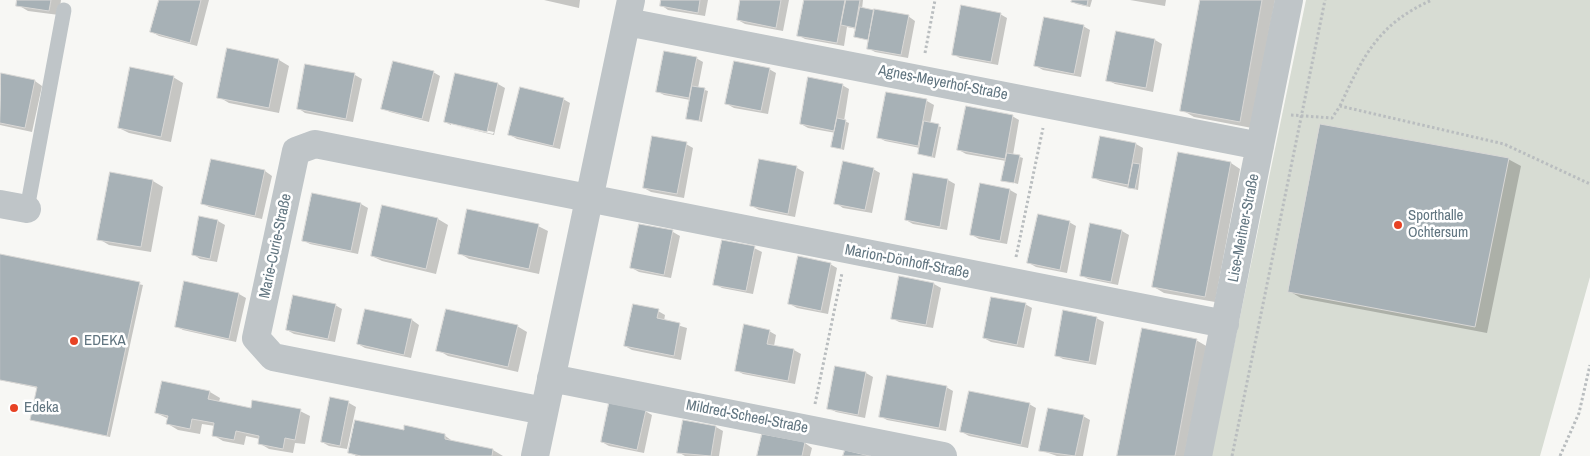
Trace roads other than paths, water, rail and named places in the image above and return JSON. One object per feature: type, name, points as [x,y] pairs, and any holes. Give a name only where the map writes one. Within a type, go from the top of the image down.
[{"type":"street","name":"Lise-Meitner-Straße","points":[[1198,456],[1289,0]]},
{"type":"street","points":[[534,456],[629,11]]},
{"type":"street","name":"Agnes-Meyerhof-Straße","points":[[629,11],[919,79],[1260,146]]},
{"type":"street","name":"Marie-Curie-Straße","points":[[544,411],[273,357],[256,338],[296,151],[315,144],[588,200]]},
{"type":"street","name":"Marion-Dönhoff-Straße","points":[[588,200],[1225,324]]},
{"type":"street","points":[[0,204],[27,209]]},
{"type":"street","name":"Mildred-Scheel-Straße","points":[[551,378],[943,456]]},
{"type":"lane","points":[[27,209],[64,10]]},
{"type":"place","name":"Sporthalle Ochtersum","points":[[1398,225]]},
{"type":"place","name":"EDEKA","points":[[74,341]]},
{"type":"place","name":"Edeka","points":[[14,408]]}]
